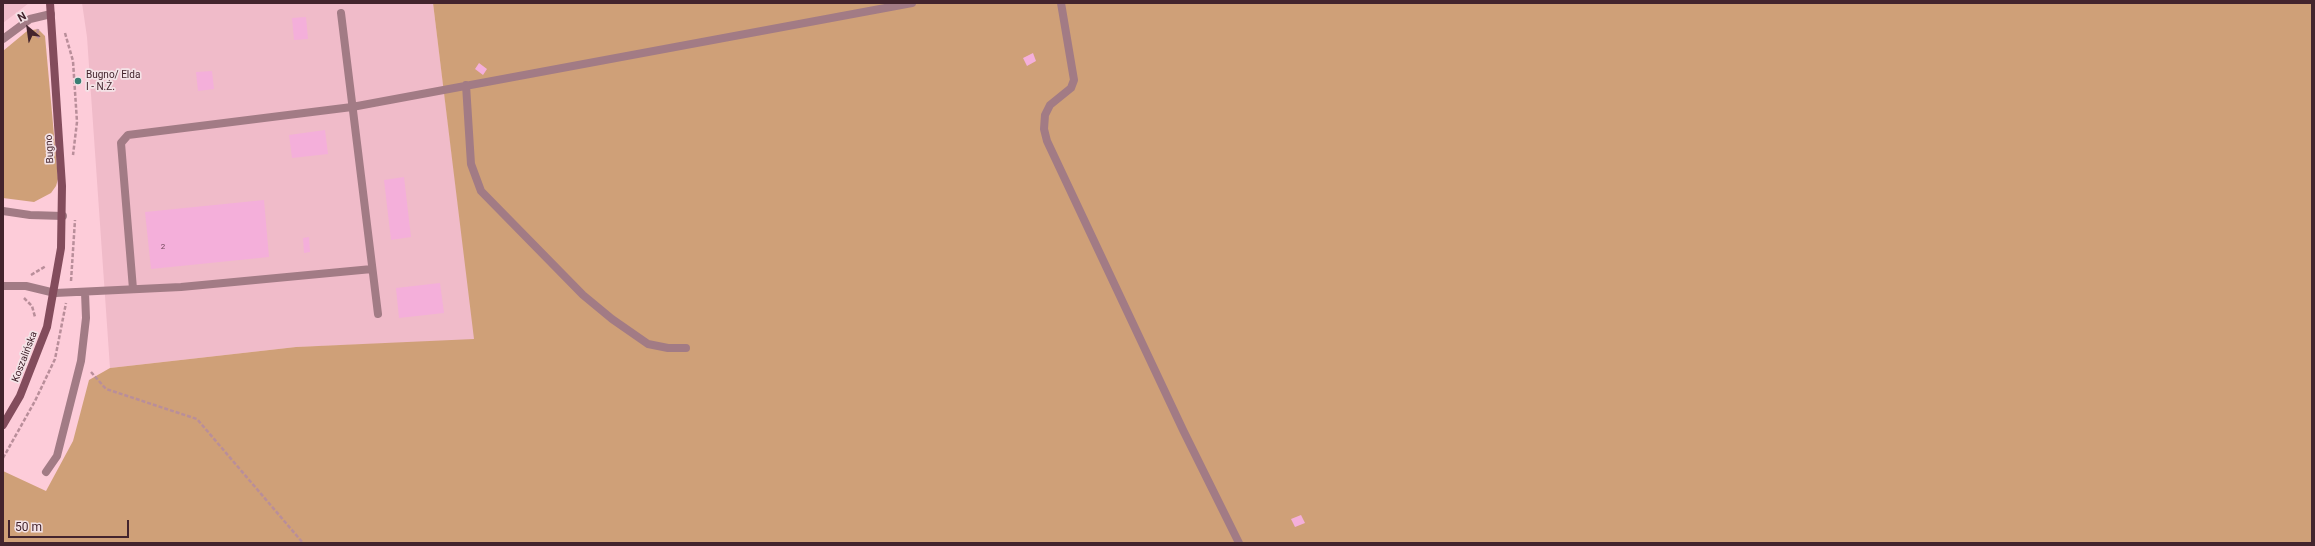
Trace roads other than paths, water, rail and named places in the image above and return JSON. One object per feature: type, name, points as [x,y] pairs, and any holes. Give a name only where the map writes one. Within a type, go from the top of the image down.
[{"type":"street","name":"Bugno","points":[[50,3],[58,106],[63,216],[61,248],[54,293]]},
{"type":"street","points":[[133,289],[121,143],[128,135],[352,106],[912,3]]},
{"type":"street","points":[[1061,3],[1074,80],[1071,88],[1050,105],[1045,115],[1044,129],[1047,142],[1183,430],[1240,543]]},
{"type":"street","points":[[341,13],[378,314]]},
{"type":"street","points":[[3,39],[30,19],[51,14]]},
{"type":"street","points":[[466,85],[471,164],[481,191],[583,295],[612,319],[648,344],[668,348],[686,348]]},
{"type":"street","points":[[3,211],[30,215],[63,216]]},
{"type":"street","points":[[3,286],[26,286],[54,293],[85,292],[181,287],[372,269]]},
{"type":"street","points":[[46,472],[57,456],[81,361],[86,318],[85,292]]},
{"type":"street","name":"Koszalińska","points":[[3,425],[20,396],[34,362],[47,326],[54,293]]},
{"type":"place","name":"Bugno/ Elda I - N.Ż.","points":[[78,81]]}]
